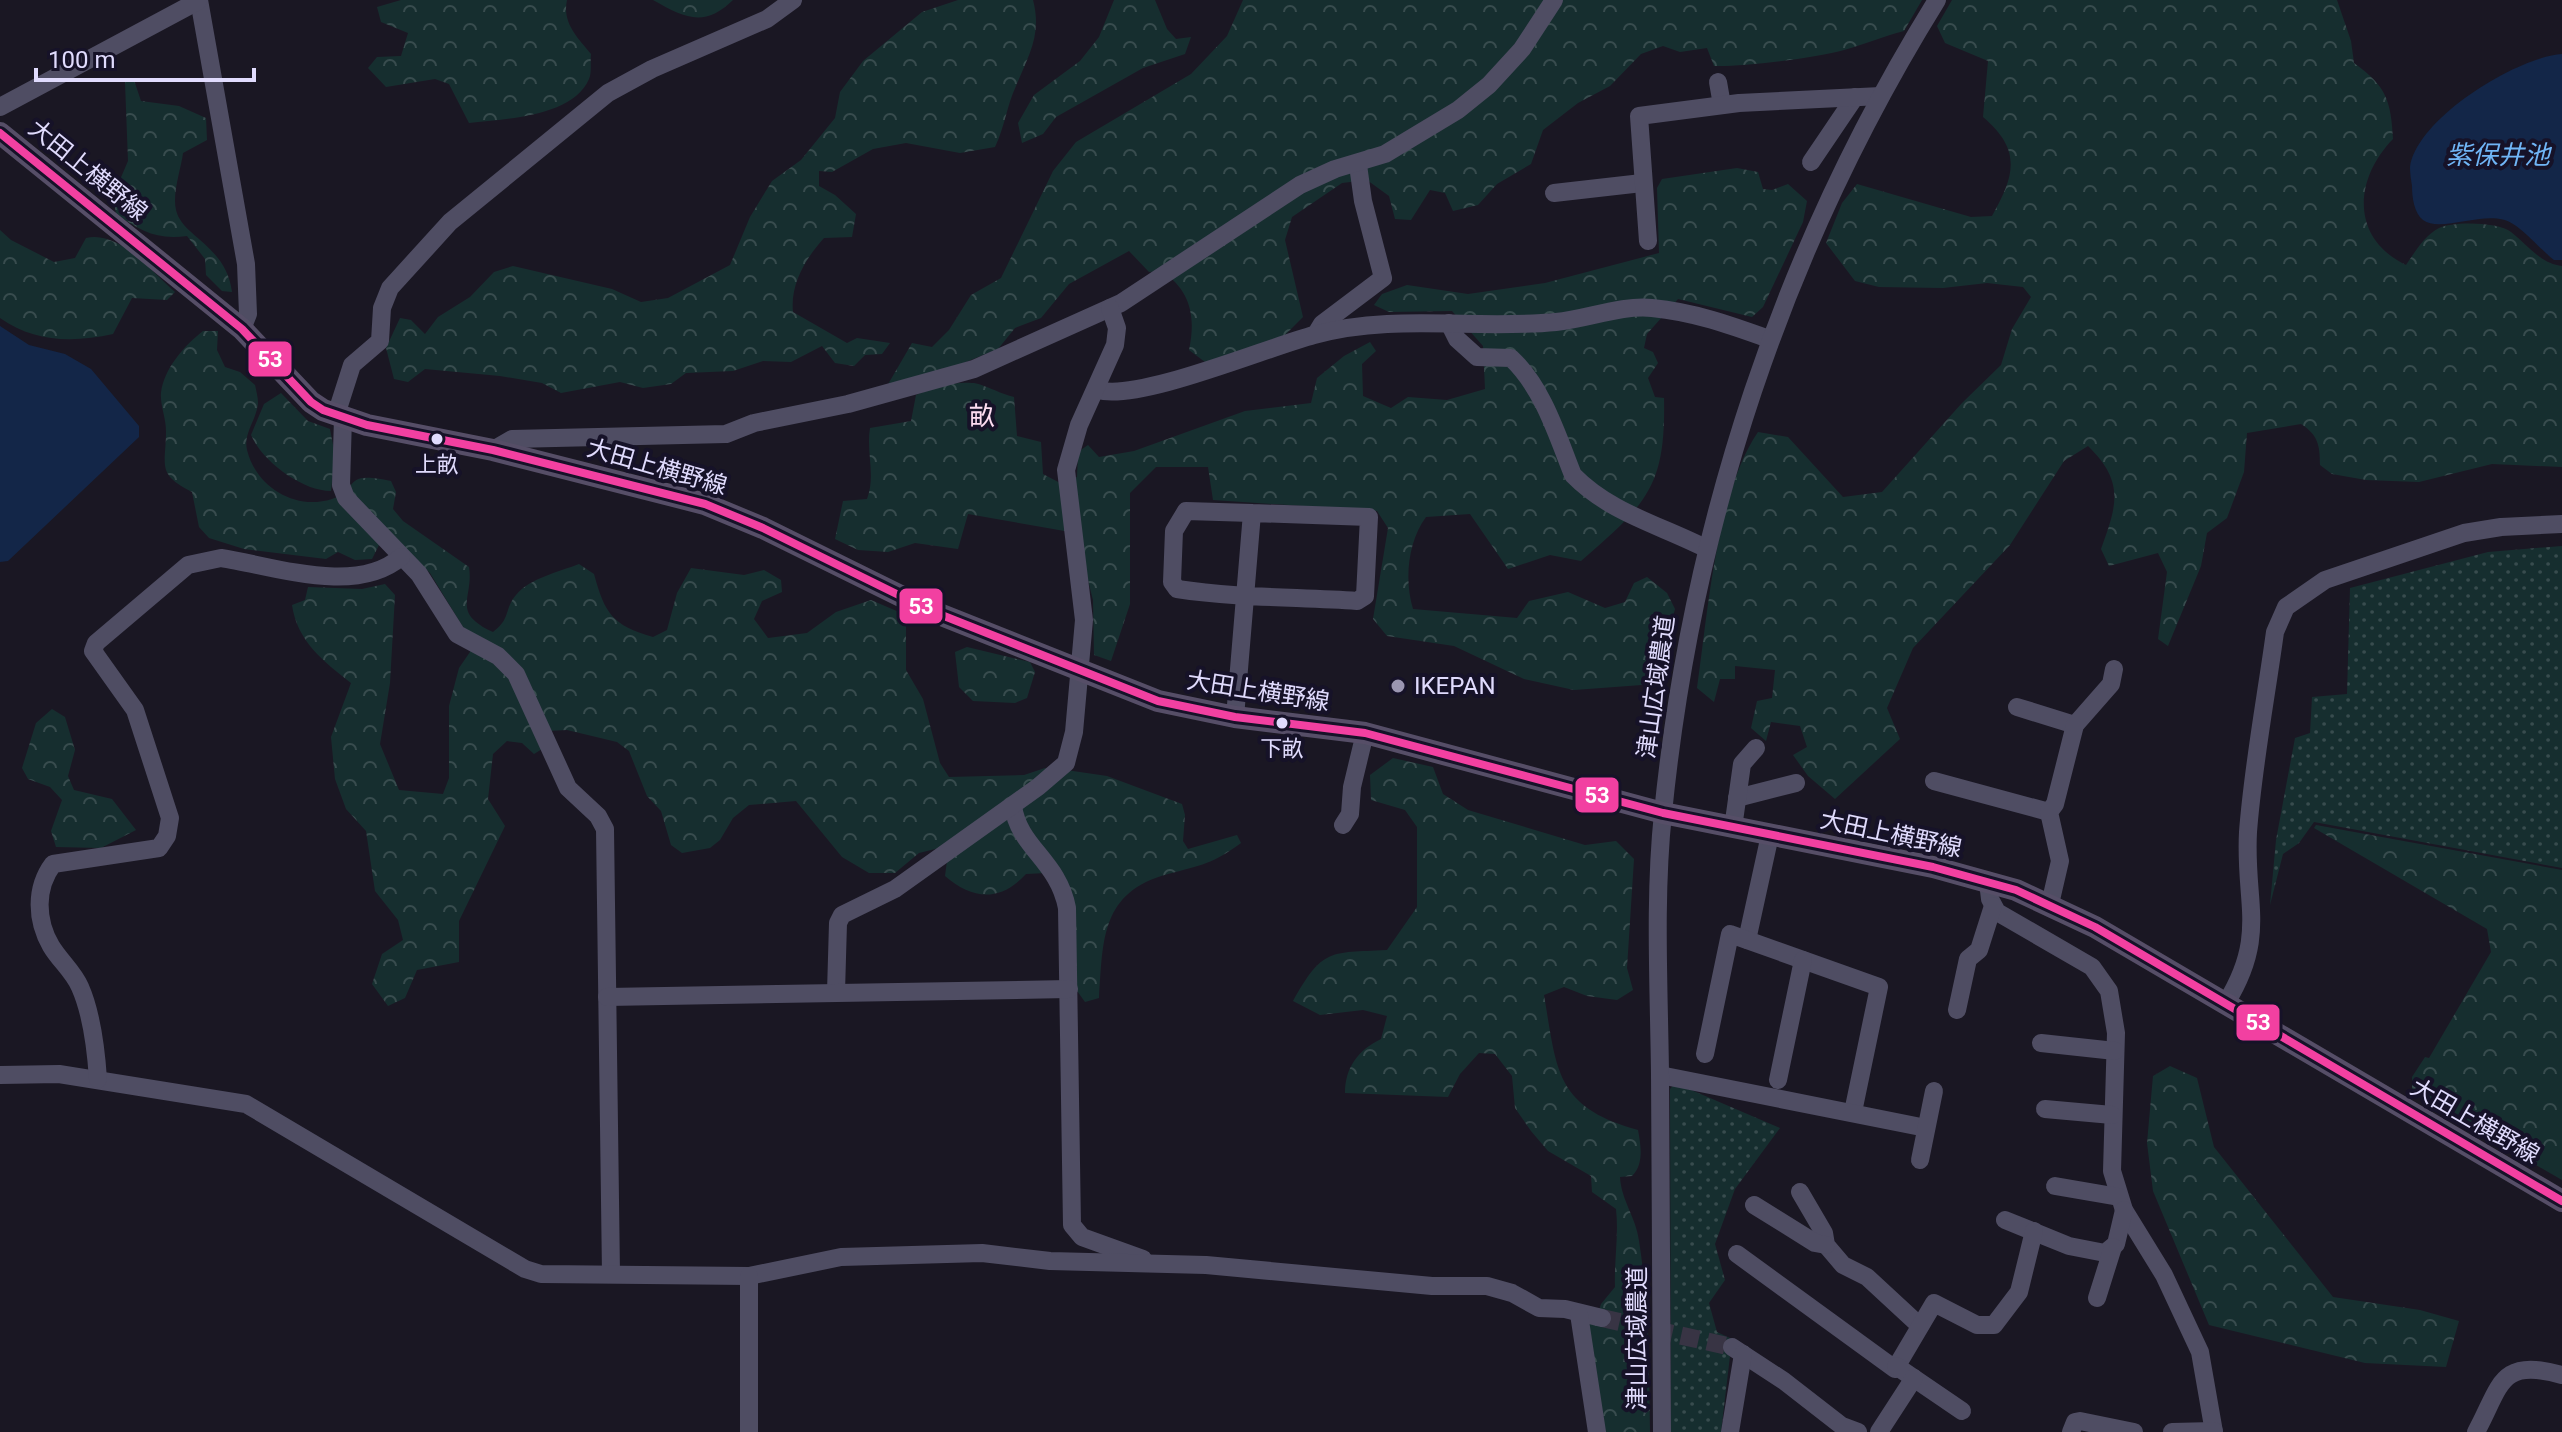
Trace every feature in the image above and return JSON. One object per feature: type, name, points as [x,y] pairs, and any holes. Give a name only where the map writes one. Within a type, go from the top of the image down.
[{"type":"main road","name":"大田上横野線","points":[[0,133],[242,329],[311,402],[340,416],[493,450],[705,504],[814,551],[929,610],[1158,701],[1235,717],[1365,733],[1663,813],[1988,882],[2050,904],[2226,1003],[2562,1201]]},
{"type":"street","points":[[611,1274],[605,829],[598,816],[568,788],[516,674],[498,656],[457,634],[419,574],[349,502],[343,491],[340,416],[352,365],[380,341],[382,308],[390,288],[450,222],[608,93],[652,69],[767,19],[793,0]]},
{"type":"street","points":[[493,450],[512,439],[726,434],[754,423],[848,404],[974,369],[1110,308],[1300,185],[1335,169],[1358,165],[1385,154],[1458,110],[1489,85],[1522,49],[1554,0]]},
{"type":"street","name":"津山広域農道","points":[[1662,1432],[1658,929],[1663,813],[1679,686],[1705,548],[1736,434],[1769,339],[1806,248],[1881,96],[1937,0]]},
{"type":"street","points":[[0,107],[198,1],[246,264],[248,314],[242,329]]},
{"type":"street","points":[[1718,82],[1722,105]]},
{"type":"street","points":[[1648,241],[1639,116],[1722,105],[1881,96]]},
{"type":"street","points":[[1811,162],[1855,97]]},
{"type":"street","points":[[1316,334],[1322,324],[1383,278],[1363,201],[1358,165]]},
{"type":"street","points":[[1554,193],[1642,183]]},
{"type":"street","points":[[836,992],[838,923],[842,915],[895,889],[1013,806],[1066,763],[1074,732],[1081,670],[1083,599],[1066,470],[1079,425],[1098,390],[1115,345],[1117,328],[1110,308]]},
{"type":"street","points":[[1098,390],[1107,392],[1143,387],[1316,334],[1381,324],[1557,322],[1647,308],[1687,312],[1769,339]]},
{"type":"street","points":[[1449,323],[1457,339],[1477,357],[1511,358],[1516,363],[1537,393],[1573,475],[1582,484],[1609,504],[1705,548]]},
{"type":"street","points":[[1186,511],[1252,513],[1369,517],[1365,596],[1357,601],[1177,589],[1172,582],[1174,531],[1186,511]]},
{"type":"street","points":[[1235,717],[1252,513]]},
{"type":"street","points":[[2226,1003],[2239,983],[2252,946],[2248,829],[2275,632],[2286,607],[2325,580],[2464,533],[2501,527],[2562,524]]},
{"type":"street","points":[[98,1079],[96,1051],[81,990],[73,973],[51,946],[41,920],[42,885],[53,864],[159,848],[167,836],[170,818],[135,710],[93,651],[96,643],[188,565],[202,560],[221,558],[348,576],[391,566],[401,557]]},
{"type":"street","points":[[2050,904],[2060,861],[2049,812],[2055,804],[2075,725],[2111,684],[2114,669]]},
{"type":"street","points":[[2017,707],[2075,725]]},
{"type":"street","points":[[1343,825],[1350,814],[1352,787],[1365,733]]},
{"type":"street","points":[[1733,828],[1742,764],[1756,748]]},
{"type":"street","points":[[1934,781],[2049,812]]},
{"type":"street","points":[[1737,798],[1796,783]]},
{"type":"street","points":[[1013,806],[1019,829],[1056,873],[1063,891],[1069,989],[1072,1225],[1082,1237],[1150,1263]]},
{"type":"street","points":[[1747,940],[1770,835]]},
{"type":"street","points":[[1957,1010],[1968,959],[1979,950],[1993,906],[1988,882]]},
{"type":"street","points":[[1993,906],[2099,974],[2112,1001],[2115,1051],[2112,1171],[2122,1203],[2164,1275],[2200,1352],[2214,1432],[2172,1432]]},
{"type":"street","points":[[1705,1054],[1730,934],[1879,987],[1853,1112]]},
{"type":"street","points":[[1778,1080],[1803,960]]},
{"type":"street","points":[[607,997],[1069,989]]},
{"type":"street","points":[[2041,1043],[2115,1051]]},
{"type":"street","points":[[0,1075],[59,1074],[246,1104],[525,1269],[550,1275],[749,1276],[841,1257],[982,1253],[1050,1261],[1150,1263],[1432,1286],[1487,1286],[1512,1293],[1539,1308],[1565,1309],[1602,1318]]},
{"type":"street","points":[[1660,1075],[1926,1128]]},
{"type":"street","points":[[1920,1160],[1934,1091]]},
{"type":"street","points":[[2045,1109],[2112,1115]]},
{"type":"street","points":[[2055,1186],[2122,1203]]},
{"type":"street","points":[[1800,1192],[1824,1233],[1826,1245],[1843,1265],[1867,1277],[1920,1326]]},
{"type":"street","points":[[2097,1298],[2113,1247],[2122,1203]]},
{"type":"street","points":[[1754,1205],[1815,1243],[1826,1245]]},
{"type":"street","points":[[2005,1220],[2069,1246],[2105,1253],[2113,1247]]},
{"type":"street","points":[[1737,1254],[1895,1369],[1934,1303],[1977,1325],[1994,1325],[2019,1292],[2034,1231]]},
{"type":"street","points":[[749,1276],[749,1432]]},
{"type":"street","points":[[1579,1314],[1597,1432]]},
{"type":"street","points":[[1730,1432],[1738,1351],[1774,1374],[1846,1430]]},
{"type":"street","points":[[1896,1366],[1962,1411]]},
{"type":"street","points":[[2476,1432],[2498,1383],[2520,1370],[2540,1369],[2562,1375]]},
{"type":"street","points":[[1879,1432],[1914,1378]]},
{"type":"street","points":[[2071,1432],[2075,1422],[2080,1421],[2134,1432]]},
{"type":"green space","points":[[401,0],[567,0],[569,23],[591,54],[589,79],[581,92],[553,109],[469,123],[449,84],[435,79],[386,87],[368,68],[377,57],[401,56],[408,33],[381,22],[377,7]]},
{"type":"green space","points":[[653,0],[733,0],[713,14],[694,17],[675,12]]},
{"type":"green space","points":[[958,0],[1033,0],[1036,23],[1033,44],[995,147],[960,153],[906,143],[873,149],[832,172],[819,171],[819,186],[835,195],[856,214],[852,237],[824,238],[817,246],[797,282],[793,312],[847,343],[857,338],[890,343],[882,354],[865,355],[854,366],[835,363],[822,346],[791,362],[763,361],[733,371],[686,373],[671,384],[643,388],[620,382],[561,393],[542,383],[425,369],[408,382],[394,379],[386,348],[400,318],[411,320],[425,334],[438,317],[470,297],[494,272],[513,266],[612,289],[641,302],[668,298],[730,265],[750,217],[772,181],[801,160],[835,118],[840,92],[863,61],[922,12]]},
{"type":"green space","points":[[1114,0],[1155,0],[1167,29],[1176,39],[1191,37],[1185,54],[1143,68],[1056,117],[1043,134],[1022,143],[1018,123],[1034,95],[1080,61],[1099,37]]},
{"type":"green space","points":[[1243,0],[1922,0],[1904,31],[1832,53],[1727,66],[1714,66],[1707,48],[1680,52],[1663,46],[1641,54],[1610,86],[1578,103],[1543,130],[1531,164],[1497,184],[1478,205],[1453,211],[1445,193],[1430,190],[1411,220],[1395,219],[1389,196],[1367,180],[1342,183],[1292,217],[1285,240],[1303,317],[1284,336],[1209,365],[1189,350],[1191,316],[1179,287],[1162,271],[1149,272],[1129,251],[1069,284],[1041,318],[1015,328],[998,349],[951,368],[887,386],[912,343],[932,347],[949,330],[971,295],[1001,278],[1053,171],[1076,142],[1191,74],[1227,36]]},
{"type":"green space","points":[[1952,0],[2337,0],[2351,41],[2354,63],[2380,87],[2391,114],[2393,139],[2380,155],[2365,189],[2367,224],[2375,240],[2406,265],[2424,240],[2439,228],[2454,224],[2487,224],[2511,232],[2540,257],[2562,266],[2562,467],[2492,464],[2419,482],[2366,480],[2332,474],[2320,465],[2317,441],[2301,424],[2247,433],[2244,472],[2227,518],[2207,533],[2201,566],[2168,646],[2158,639],[2167,572],[2158,553],[2109,566],[2101,549],[2114,507],[2113,483],[2100,459],[2088,446],[2064,461],[2010,545],[1913,648],[1887,708],[1900,739],[1835,799],[1808,776],[1793,755],[1807,747],[1800,726],[1771,722],[1766,741],[1751,728],[1757,701],[1772,698],[1775,670],[1735,666],[1735,679],[1720,679],[1714,702],[1697,688],[1710,590],[1732,487],[1758,432],[1788,437],[1843,497],[1882,492],[1962,403],[2001,365],[2012,329],[2031,297],[2023,287],[1987,283],[1943,288],[1879,287],[1855,281],[1826,243],[1842,203],[1857,184],[1971,217],[1992,216],[2000,201],[2011,164],[2004,141],[1983,117],[1988,61],[1945,43],[1937,26]]},
{"type":"green space","points":[[134,80],[141,101],[179,106],[206,118],[207,140],[183,153],[175,204],[186,228],[222,263],[232,292],[222,291],[206,275],[205,259],[187,236],[166,237],[149,233],[116,214],[113,196],[128,161],[125,82]]},
{"type":"green space","points":[[1737,168],[1758,172],[1763,189],[1772,190],[1788,184],[1807,201],[1803,222],[1763,307],[1752,317],[1678,299],[1647,334],[1644,348],[1653,352],[1658,363],[1648,378],[1655,397],[1664,398],[1664,429],[1656,474],[1636,508],[1581,561],[1550,555],[1508,569],[1470,514],[1426,517],[1415,537],[1409,561],[1413,609],[1517,618],[1529,601],[1568,592],[1605,608],[1625,602],[1634,583],[1647,577],[1667,593],[1675,609],[1655,684],[1574,690],[1524,679],[1454,646],[1387,636],[1373,619],[1388,528],[1377,511],[1213,500],[1208,467],[1156,467],[1130,493],[1130,604],[1111,661],[1094,655],[1093,600],[1076,533],[968,514],[958,549],[915,543],[888,552],[858,550],[835,539],[843,501],[867,499],[870,490],[870,428],[911,421],[916,395],[943,386],[976,383],[1014,397],[1017,436],[1041,442],[1043,474],[1062,484],[1077,477],[1078,452],[1088,445],[1099,457],[1134,451],[1245,411],[1311,403],[1317,378],[1344,356],[1370,342],[1376,351],[1362,364],[1363,396],[1391,408],[1408,397],[1447,400],[1485,389],[1483,346],[1452,311],[1389,312],[1374,305],[1382,294],[1407,285],[1468,294],[1545,283],[1659,253],[1657,188],[1662,179]]},
{"type":"green space","points":[[0,230],[11,240],[54,262],[75,258],[86,238],[111,240],[134,254],[175,292],[167,300],[132,298],[113,334],[68,339],[26,332],[0,318]]},
{"type":"green space","points":[[203,331],[218,331],[217,350],[225,367],[240,372],[255,385],[258,403],[246,444],[252,463],[268,485],[291,499],[318,502],[341,495],[358,479],[391,481],[396,492],[393,509],[403,521],[469,567],[468,611],[480,625],[493,632],[502,623],[512,600],[522,589],[579,564],[594,574],[602,599],[612,616],[628,628],[653,637],[667,630],[677,593],[691,568],[744,575],[764,570],[781,580],[782,592],[762,601],[754,619],[768,638],[807,633],[836,612],[871,600],[906,615],[906,670],[923,699],[940,763],[949,777],[1024,775],[1045,768],[1107,776],[1182,804],[1185,815],[1183,841],[1188,849],[1237,835],[1241,843],[1214,860],[1146,882],[1130,893],[1110,921],[1102,956],[1099,998],[1085,1002],[1075,988],[1073,902],[1046,873],[1026,874],[1006,890],[996,893],[976,893],[945,876],[947,861],[939,848],[919,853],[895,873],[869,873],[842,857],[796,801],[749,805],[733,818],[720,840],[710,848],[682,853],[671,845],[661,811],[647,796],[629,751],[617,742],[567,730],[548,731],[542,749],[534,754],[522,743],[507,741],[493,754],[488,799],[505,826],[459,921],[459,962],[417,970],[405,998],[388,1006],[372,984],[382,954],[403,940],[398,920],[375,891],[366,831],[346,809],[335,779],[331,737],[351,683],[313,650],[300,629],[292,605],[305,600],[308,587],[362,589],[385,584],[395,595],[390,683],[380,744],[399,790],[443,794],[449,778],[449,706],[459,668],[470,652],[469,637],[430,573],[400,545],[379,545],[372,559],[355,560],[338,552],[326,559],[244,549],[209,538],[199,527],[192,492],[173,480],[166,468],[166,426],[161,393],[166,375],[176,358]]},
{"type":"green space","points":[[281,393],[308,421],[330,429],[335,455],[331,491],[308,486],[284,473],[256,445],[251,435],[264,404]]},
{"type":"green space","points":[[2562,546],[2562,868],[2314,822],[2299,843],[2283,854],[2270,905],[2276,840],[2295,738],[2310,733],[2312,697],[2347,694],[2350,588],[2488,552]]},
{"type":"green space","points":[[967,647],[1030,662],[1035,672],[1027,698],[1015,703],[973,701],[959,687],[955,652]]},
{"type":"green space","points":[[52,709],[65,717],[75,750],[68,776],[74,790],[112,799],[136,830],[101,848],[56,847],[51,831],[62,800],[50,787],[28,779],[22,768],[36,723]]},
{"type":"green space","points":[[1393,758],[1433,767],[1443,794],[1468,810],[1585,845],[1616,841],[1634,859],[1627,968],[1633,990],[1617,1000],[1587,996],[1564,987],[1544,995],[1558,1065],[1575,1097],[1590,1110],[1611,1121],[1638,1130],[1641,1148],[1638,1166],[1632,1176],[1620,1177],[1637,1232],[1645,1288],[1650,1432],[1602,1432],[1589,1324],[1595,1322],[1601,1304],[1615,1287],[1616,1209],[1592,1192],[1591,1176],[1548,1151],[1531,1131],[1515,1108],[1512,1076],[1495,1054],[1479,1053],[1460,1074],[1448,1097],[1345,1093],[1350,1068],[1360,1054],[1381,1039],[1387,1016],[1363,1010],[1320,1015],[1293,1001],[1312,971],[1330,957],[1340,953],[1387,950],[1417,907],[1417,827],[1405,810],[1371,800],[1370,775]]},
{"type":"green space","points":[[2316,825],[2562,870],[2562,1180],[2412,1093],[2412,1077],[2425,1057],[2429,1058],[2491,952],[2487,929],[2314,828]]},
{"type":"green space","points":[[2170,1066],[2197,1078],[2214,1147],[2333,1297],[2420,1310],[2459,1321],[2446,1367],[2365,1363],[2209,1325],[2153,1191],[2147,1143],[2153,1076]]},
{"type":"green space","points":[[1675,1083],[1780,1128],[1735,1189],[1715,1244],[1725,1280],[1709,1303],[1717,1332],[1732,1339],[1721,1432],[1671,1432],[1670,1089]]},
{"type":"water","name":"紫保井池","points":[[2562,54],[2562,260],[2554,260],[2518,227],[2503,220],[2491,218],[2442,224],[2423,220],[2414,204],[2410,167],[2417,148],[2430,129],[2472,93],[2496,78],[2520,66]]},
{"type":"water","points":[[0,326],[29,345],[65,354],[91,369],[139,426],[139,437],[8,561],[0,562]]},
{"type":"tunnel","points":[[1602,1318],[1732,1347]]},
{"type":"transit line","name":"53","points":[[0,133],[242,329],[311,402],[323,410],[367,425],[493,450],[705,504],[763,528],[929,610],[1158,701],[1235,717],[1365,733],[1663,813],[1933,867],[2016,890],[2095,927],[2562,1201]]},
{"type":"place","name":"上畝","points":[[437,439]]},
{"type":"place","name":"IKEPAN","points":[[1398,686]]},
{"type":"place","name":"下畝","points":[[1282,723]]},
{"type":"district","name":"畝","points":[[982,416]]}]
